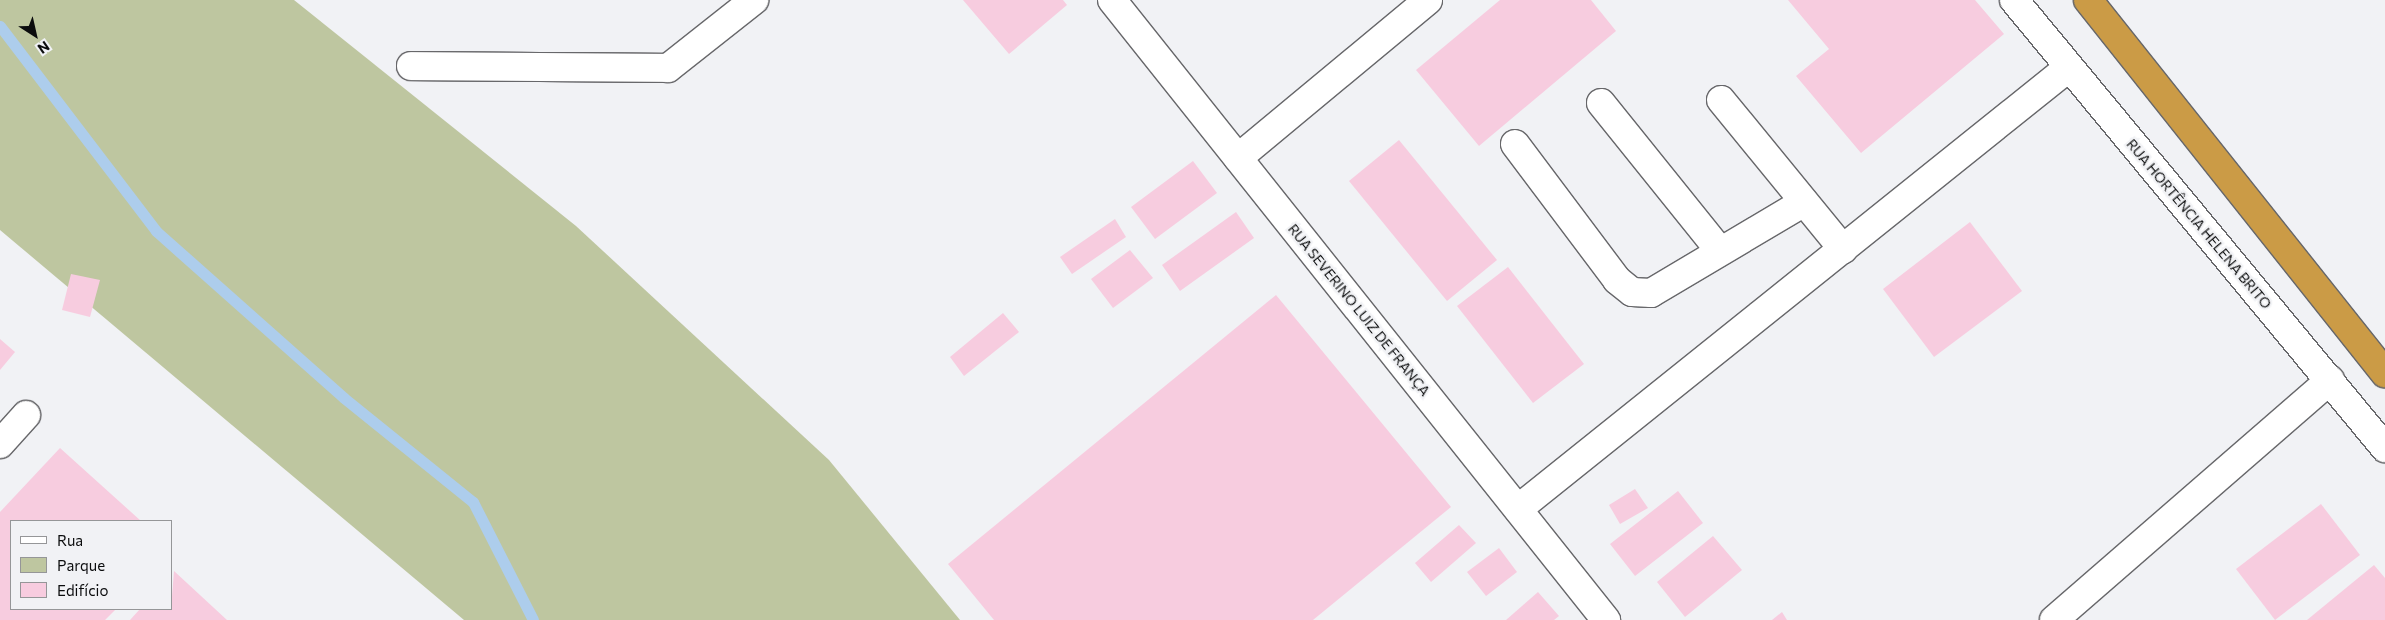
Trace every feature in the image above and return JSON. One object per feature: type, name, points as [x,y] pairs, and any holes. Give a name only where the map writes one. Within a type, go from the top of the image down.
[{"type":"highway","points":[[2088,0],[2385,373]]},
{"type":"street","points":[[412,66],[668,68],[754,0]]},
{"type":"street","name":"RUA SEVERINO LUIZ DE FRANÇA","points":[[1112,0],[1606,620]]},
{"type":"street","points":[[1238,158],[1428,0]]},
{"type":"street","name":"RUA HORTÊNCIA HELENA BRITO","points":[[2014,0],[2068,68],[2385,448]]},
{"type":"street","points":[[1518,510],[2068,68]]},
{"type":"street","points":[[1721,100],[1843,249]]},
{"type":"street","points":[[1600,103],[1720,251]]},
{"type":"street","points":[[1515,144],[1617,280],[1632,292],[1651,293],[1804,202]]},
{"type":"street","points":[[2054,620],[2330,380]]},
{"type":"street","points":[[0,444],[26,415]]},
{"type":"green space","points":[[0,0],[294,0],[576,226],[829,460],[960,620],[464,620],[0,230]]},
{"type":"building","points":[[963,0],[1063,0],[1067,5],[1009,54]]},
{"type":"building","points":[[1500,0],[1591,0],[1616,31],[1479,146],[1416,70]]},
{"type":"building","points":[[1788,0],[1975,0],[2004,34],[1861,153],[1796,76],[1829,49]]},
{"type":"building","points":[[1399,140],[1497,260],[1447,301],[1349,181]]},
{"type":"building","points":[[1193,161],[1217,193],[1155,239],[1131,207]]},
{"type":"building","points":[[1236,212],[1254,238],[1180,291],[1162,265]]},
{"type":"building","points":[[1115,219],[1126,237],[1072,274],[1060,257]]},
{"type":"building","points":[[1970,222],[2022,291],[1934,357],[1883,289]]},
{"type":"building","points":[[1130,250],[1153,278],[1113,308],[1091,279]]},
{"type":"building","points":[[1508,267],[1584,364],[1533,403],[1457,306]]},
{"type":"building","points":[[71,274],[100,280],[90,317],[62,310]]},
{"type":"building","points":[[1276,295],[1451,507],[1313,620],[994,620],[948,564]]},
{"type":"building","points":[[1003,313],[1019,332],[964,376],[950,357]]},
{"type":"building","points":[[0,339],[15,352],[0,370]]},
{"type":"building","points":[[60,448],[140,520],[10,520],[10,610],[115,610],[105,620],[0,620],[0,512]]},
{"type":"building","points":[[1635,489],[1648,508],[1620,524],[1609,505]]},
{"type":"building","points":[[1678,491],[1703,523],[1635,576],[1610,544]]},
{"type":"building","points":[[2321,504],[2360,555],[2275,620],[2236,569]]},
{"type":"building","points":[[1459,525],[1476,543],[1431,582],[1415,563]]},
{"type":"building","points":[[1713,536],[1742,570],[1685,617],[1657,582]]},
{"type":"building","points":[[1499,548],[1517,572],[1486,596],[1467,572]]},
{"type":"building","points":[[2374,565],[2385,578],[2385,620],[2307,620]]},
{"type":"building","points":[[174,571],[227,620],[130,620],[139,610],[172,610]]},
{"type":"building","points":[[1538,592],[1559,616],[1554,620],[1506,620]]},
{"type":"building","points":[[1782,612],[1787,620],[1772,620]]},
{"type":"waterway","points":[[0,26],[156,231],[344,398],[473,502],[533,620]]}]
